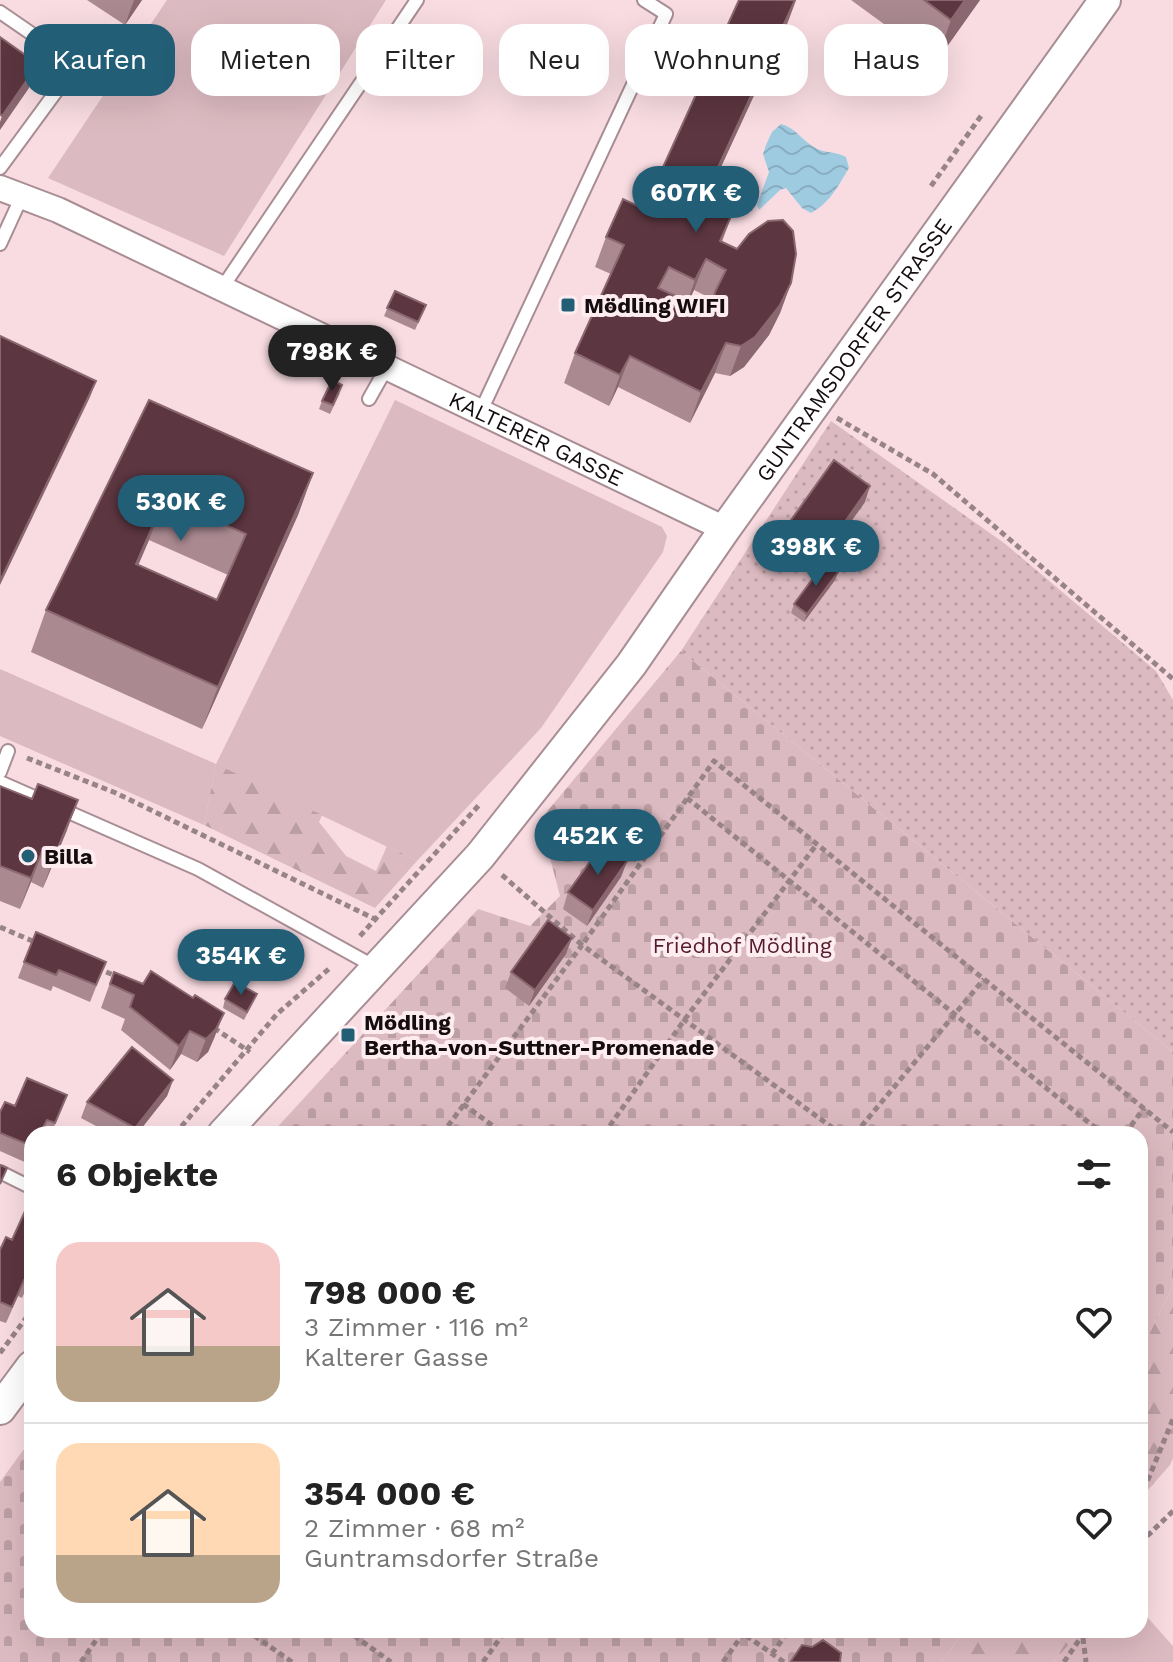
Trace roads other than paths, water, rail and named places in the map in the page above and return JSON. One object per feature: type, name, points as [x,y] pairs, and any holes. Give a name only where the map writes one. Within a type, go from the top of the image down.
[{"type":"street","name":"GUNTRAMSDORFER STRASSE","points":[[230,1126],[480,856],[631,665],[1105,0]]},
{"type":"street","name":"KALTERER GASSE","points":[[11,192],[58,210],[725,529]]},
{"type":"street","points":[[0,1409],[24,1377]]},
{"type":"lane","points":[[222,288],[417,0]]},
{"type":"lane","points":[[644,0],[666,14]]},
{"type":"lane","points":[[480,413],[672,0]]},
{"type":"lane","points":[[0,12],[48,45],[58,89],[0,168]]},
{"type":"lane","points":[[0,244],[11,192]]},
{"type":"lane","points":[[369,399],[387,367]]},
{"type":"lane","points":[[0,772],[8,751]]},
{"type":"lane","points":[[0,782],[198,869],[377,968]]},
{"type":"lane","points":[[0,1172],[24,1184]]},
{"type":"water","points":[[781,124],[814,147],[846,157],[849,168],[841,181],[828,199],[811,213],[802,208],[786,188],[759,210],[757,205],[769,172],[763,154],[772,132]]},
{"type":"place","name":"Mödling WIFI","points":[[568,305]]},
{"type":"place","name":"Billa","points":[[28,856]]},
{"type":"place","name":"Mödling Bertha-von-Suttner-Promenade","points":[[348,1035]]},
{"type":"park label","name":"Friedhof Mödling","points":[[742,945]]}]
